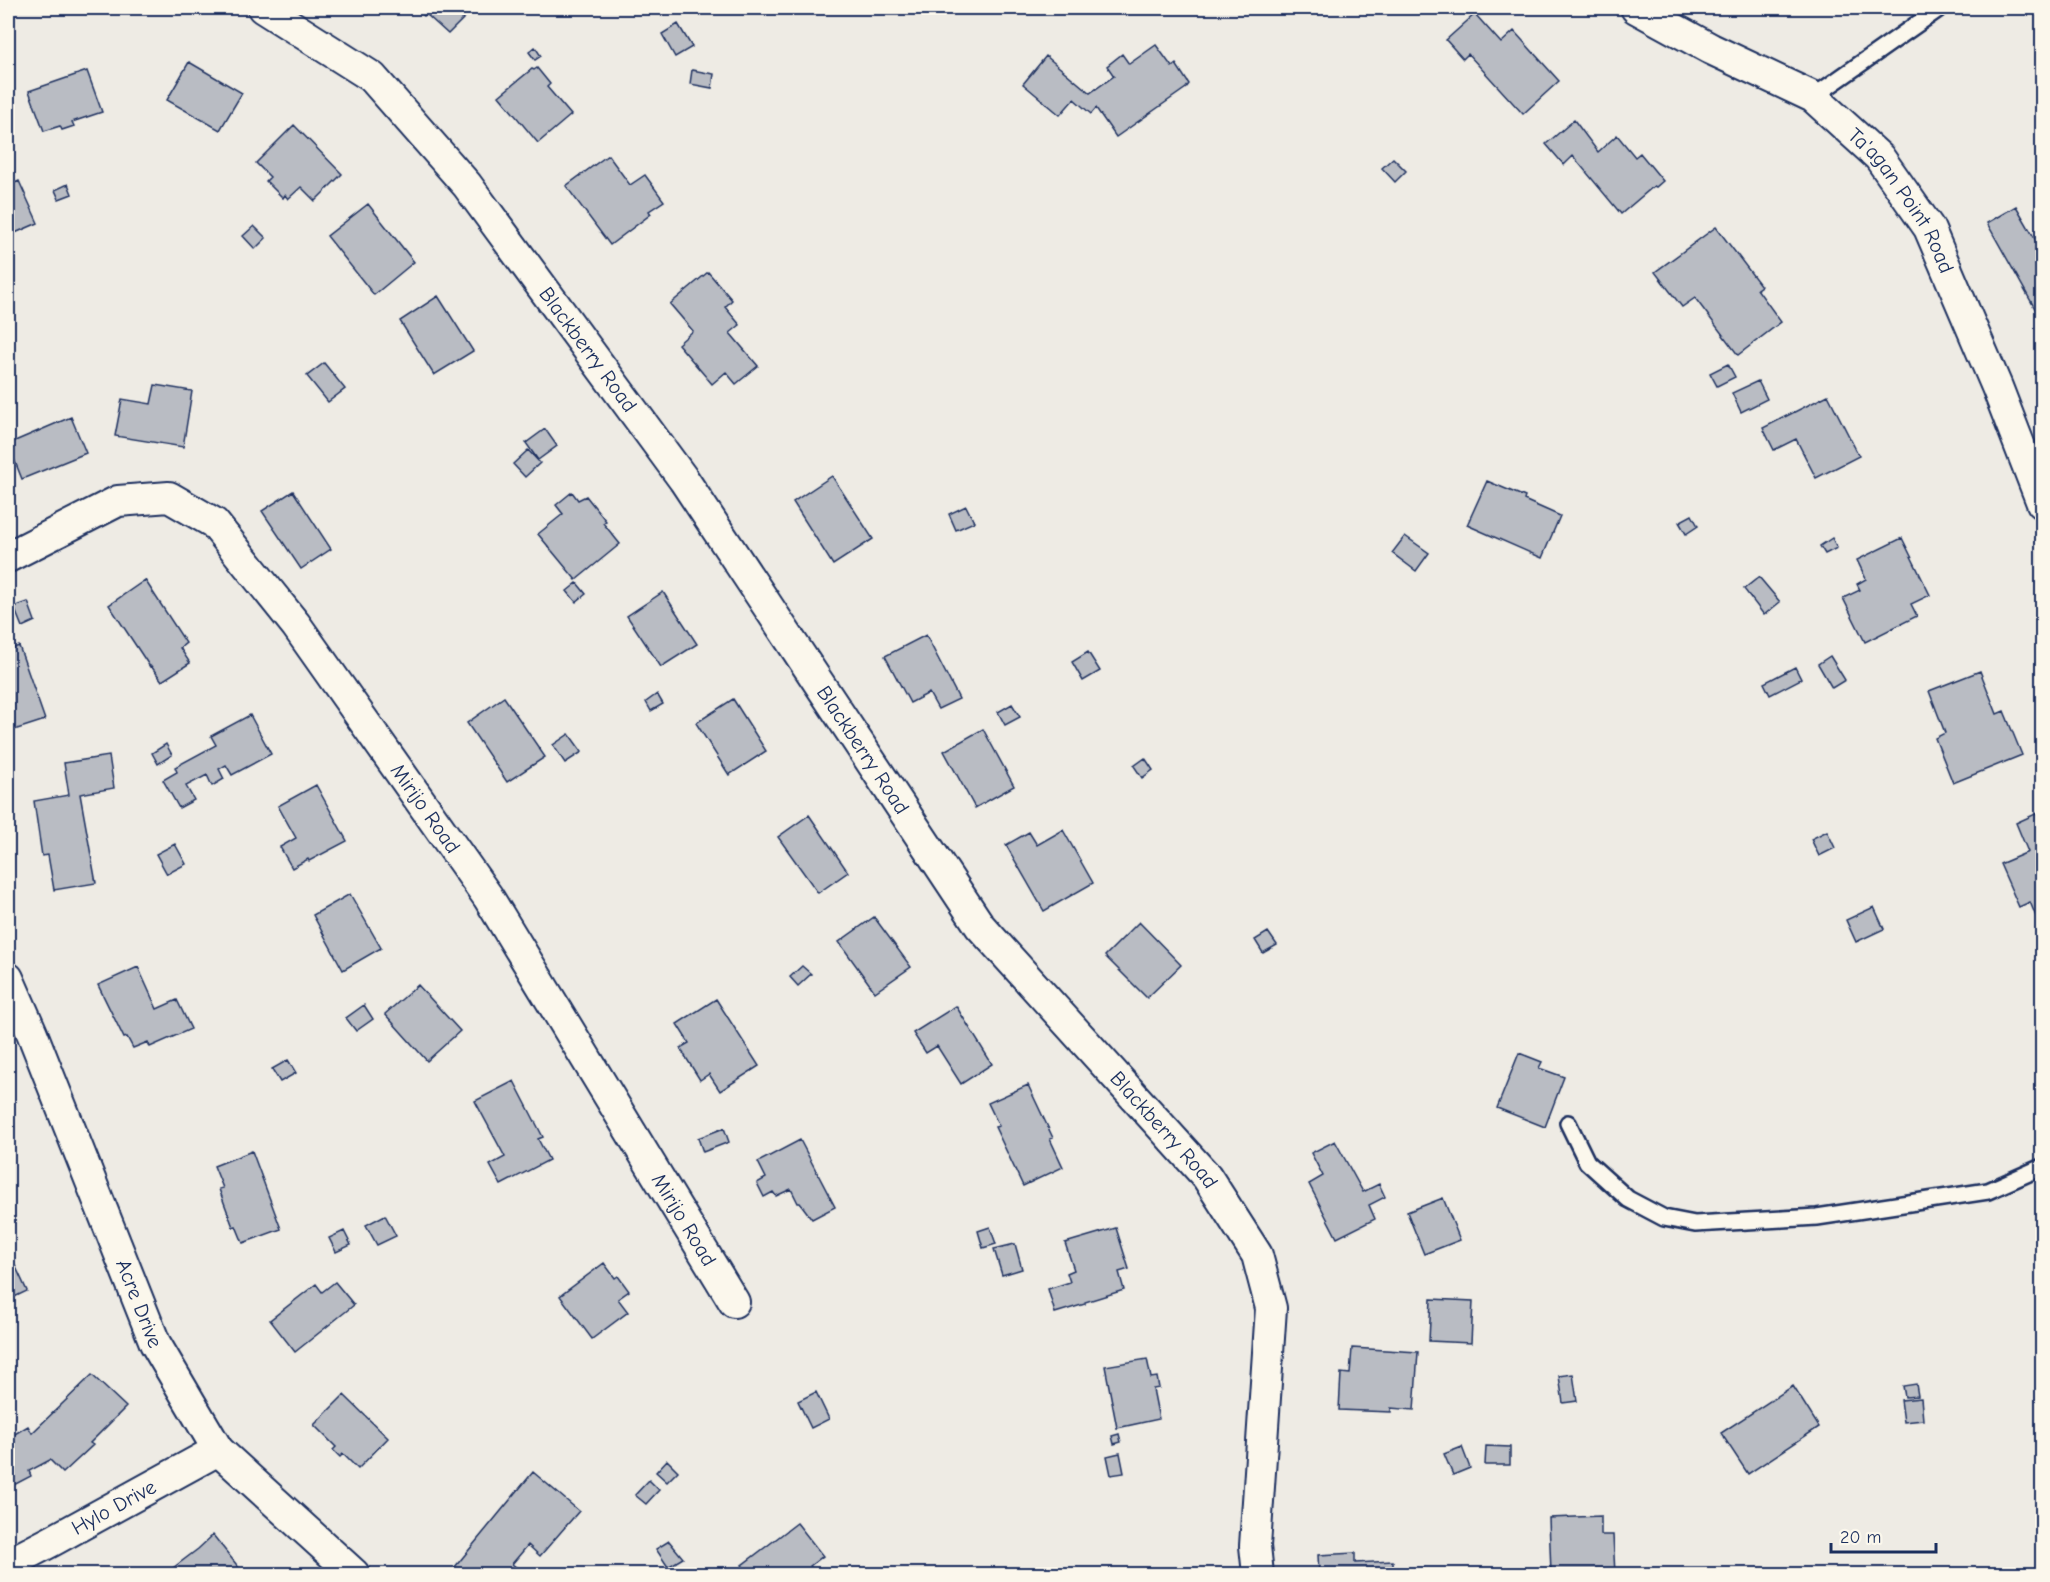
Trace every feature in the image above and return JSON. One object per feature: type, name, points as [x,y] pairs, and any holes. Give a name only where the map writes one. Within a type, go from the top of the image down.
[{"type":"street","name":"Blackberry Road","points":[[263,8],[372,77],[467,185],[684,480],[980,926],[1206,1177],[1257,1255],[1271,1308],[1255,1546],[1258,1575]]},
{"type":"street","name":"Ta'agan Point Road","points":[[1636,8],[1711,49],[1812,97],[1879,157],[1929,228],[1997,387],[2043,503]]},
{"type":"street","name":"Mirijo Road","points":[[8,557],[118,501],[169,497],[214,523],[296,625],[488,897],[734,1302]]},
{"type":"street","name":"Acre Drive","points":[[8,978],[155,1343],[218,1450],[354,1575]]},
{"type":"street","name":"Hylo Drive","points":[[8,1564],[218,1450]]},
{"type":"lane","points":[[1812,97],[1940,8]]},
{"type":"lane","points":[[1568,1123],[1587,1162],[1628,1199],[1664,1218],[1695,1224],[1817,1217],[1988,1191],[2043,1167]]},
{"type":"building","points":[[416,8],[474,8],[448,34]]},
{"type":"building","points":[[1475,14],[1501,43],[1514,31],[1559,81],[1523,114],[1468,54],[1463,59],[1446,40]]},
{"type":"building","points":[[678,24],[692,47],[675,57],[662,34]]},
{"type":"building","points":[[1156,45],[1172,67],[1176,64],[1189,84],[1116,137],[1096,108],[1091,114],[1074,99],[1060,115],[1023,84],[1046,56],[1090,93],[1114,76],[1107,66],[1122,54],[1129,64]]},
{"type":"building","points":[[535,47],[541,56],[535,60],[529,52]]},
{"type":"building","points":[[189,62],[242,93],[220,130],[167,100]]},
{"type":"building","points":[[537,68],[550,84],[547,87],[571,115],[538,143],[499,96],[532,69]]},
{"type":"building","points":[[692,70],[714,74],[712,88],[690,84]]},
{"type":"building","points":[[87,71],[102,112],[72,122],[74,126],[62,130],[60,126],[44,131],[29,91]]},
{"type":"building","points":[[1574,120],[1598,152],[1617,135],[1635,157],[1640,153],[1663,181],[1621,214],[1573,156],[1564,165],[1546,144]]},
{"type":"building","points":[[294,125],[342,174],[315,201],[301,187],[288,199],[285,195],[283,198],[266,181],[270,177],[256,163]]},
{"type":"building","points":[[608,155],[630,185],[645,175],[664,201],[649,211],[651,214],[610,245],[566,186]]},
{"type":"building","points":[[1393,158],[1406,171],[1395,182],[1382,168]]},
{"type":"building","points":[[19,181],[38,223],[8,236],[8,186]]},
{"type":"building","points":[[68,184],[72,194],[59,199],[55,190]]},
{"type":"building","points":[[368,204],[414,262],[374,295],[327,236]]},
{"type":"building","points":[[2016,206],[2042,251],[2042,267],[2039,270],[2042,276],[2042,321],[1987,223]]},
{"type":"building","points":[[254,226],[266,238],[255,249],[243,236]]},
{"type":"building","points":[[1716,227],[1761,286],[1757,289],[1781,322],[1738,355],[1695,298],[1682,307],[1655,272]]},
{"type":"building","points":[[708,272],[732,300],[725,307],[740,325],[730,333],[758,366],[736,384],[726,372],[712,384],[678,344],[693,331],[670,304]]},
{"type":"building","points":[[438,296],[473,351],[434,375],[400,321]]},
{"type":"building","points":[[324,363],[345,389],[328,402],[307,376]]},
{"type":"building","points":[[1728,364],[1735,377],[1717,386],[1710,373]]},
{"type":"building","points":[[1758,381],[1767,399],[1741,412],[1732,393]]},
{"type":"building","points":[[155,385],[192,391],[183,447],[115,436],[122,399],[151,404]]},
{"type":"building","points":[[1828,395],[1859,456],[1816,478],[1796,439],[1774,450],[1763,428]]},
{"type":"building","points":[[71,417],[86,453],[22,479],[8,444]]},
{"type":"building","points":[[545,429],[557,446],[538,460],[526,443]]},
{"type":"building","points":[[528,450],[540,463],[525,477],[513,464]]},
{"type":"building","points":[[832,476],[873,539],[833,565],[793,502]]},
{"type":"building","points":[[1487,481],[1525,497],[1524,500],[1560,516],[1542,558],[1467,525]]},
{"type":"building","points":[[293,491],[331,549],[301,569],[262,511]]},
{"type":"building","points":[[572,492],[578,500],[586,496],[606,521],[603,523],[620,544],[576,580],[538,534],[563,514],[556,505]]},
{"type":"building","points":[[966,506],[974,522],[956,530],[949,514]]},
{"type":"building","points":[[1692,515],[1698,526],[1686,534],[1679,522]]},
{"type":"building","points":[[1405,536],[1429,553],[1416,571],[1392,553]]},
{"type":"building","points":[[1832,538],[1837,548],[1825,554],[1820,546]]},
{"type":"building","points":[[1902,538],[1930,595],[1911,604],[1917,616],[1865,642],[1843,598],[1860,590],[1857,584],[1866,579],[1857,560]]},
{"type":"building","points":[[1759,577],[1780,602],[1764,615],[1744,589]]},
{"type":"building","points":[[145,580],[186,643],[180,648],[190,663],[162,681],[150,667],[109,605]]},
{"type":"building","points":[[577,583],[586,594],[576,602],[567,591]]},
{"type":"building","points":[[663,592],[697,644],[661,667],[627,616]]},
{"type":"building","points":[[28,602],[35,621],[22,627],[14,607]]},
{"type":"building","points":[[926,635],[959,699],[938,709],[929,693],[910,703],[885,656]]},
{"type":"building","points":[[19,646],[45,720],[8,732],[8,650]]},
{"type":"building","points":[[1088,652],[1100,671],[1083,681],[1072,662]]},
{"type":"building","points":[[1830,656],[1845,680],[1832,688],[1818,664]]},
{"type":"building","points":[[1795,667],[1801,679],[1770,695],[1764,683]]},
{"type":"building","points":[[1980,671],[1997,714],[2004,711],[2022,755],[1953,783],[1935,738],[1945,733],[1929,691]]},
{"type":"building","points":[[657,694],[663,704],[651,711],[646,702]]},
{"type":"building","points":[[504,697],[545,757],[507,782],[467,723]]},
{"type":"building","points":[[733,699],[766,751],[729,775],[696,723]]},
{"type":"building","points":[[1012,704],[1020,717],[1005,725],[998,712]]},
{"type":"building","points":[[250,715],[271,754],[232,775],[226,765],[219,769],[224,779],[212,786],[207,775],[186,786],[194,800],[179,808],[163,780],[177,772],[175,767],[216,745],[211,736]]},
{"type":"building","points":[[983,729],[1014,786],[975,808],[944,751]]},
{"type":"building","points":[[569,734],[582,752],[565,763],[553,745]]},
{"type":"building","points":[[166,744],[172,755],[158,764],[152,753]]},
{"type":"building","points":[[109,756],[114,788],[80,794],[96,883],[54,890],[48,855],[42,856],[34,801],[69,795],[64,763]]},
{"type":"building","points":[[1145,758],[1153,770],[1142,778],[1134,766]]},
{"type":"building","points":[[316,785],[347,841],[292,868],[280,847],[296,838],[278,806]]},
{"type":"building","points":[[2042,811],[2042,931],[2030,902],[2019,907],[2000,864],[2028,852],[2016,823]]},
{"type":"building","points":[[809,815],[848,872],[818,893],[778,837]]},
{"type":"building","points":[[1063,830],[1093,883],[1044,911],[1006,845],[1029,832],[1037,845]]},
{"type":"building","points":[[1827,831],[1835,848],[1819,856],[1811,839]]},
{"type":"building","points":[[175,844],[186,864],[167,874],[156,854]]},
{"type":"building","points":[[350,894],[381,948],[343,970],[313,915]]},
{"type":"building","points":[[1874,907],[1884,929],[1856,942],[1846,920]]},
{"type":"building","points":[[874,917],[911,967],[875,992],[839,942]]},
{"type":"building","points":[[1139,922],[1181,965],[1147,998],[1105,956]]},
{"type":"building","points":[[1268,932],[1277,945],[1263,953],[1255,940]]},
{"type":"building","points":[[802,966],[811,974],[798,986],[790,977]]},
{"type":"building","points":[[138,967],[157,1009],[177,1000],[191,1029],[150,1047],[148,1042],[133,1048],[127,1037],[124,1038],[98,985]]},
{"type":"building","points":[[418,985],[460,1031],[427,1061],[385,1014]]},
{"type":"building","points":[[716,999],[759,1066],[720,1091],[709,1074],[700,1080],[680,1048],[689,1043],[677,1024]]},
{"type":"building","points":[[364,1005],[373,1019],[356,1031],[346,1018]]},
{"type":"building","points":[[956,1006],[992,1064],[961,1084],[937,1046],[926,1053],[913,1033]]},
{"type":"building","points":[[1519,1053],[1542,1062],[1539,1068],[1564,1077],[1545,1127],[1497,1108]]},
{"type":"building","points":[[288,1060],[296,1073],[280,1082],[272,1069]]},
{"type":"building","points":[[514,1081],[543,1137],[538,1139],[549,1160],[501,1185],[490,1165],[505,1157],[475,1101]]},
{"type":"building","points":[[1028,1085],[1053,1138],[1050,1139],[1063,1167],[1023,1186],[995,1127],[999,1126],[988,1103]]},
{"type":"building","points":[[724,1128],[729,1142],[703,1152],[698,1138]]},
{"type":"building","points":[[800,1140],[835,1207],[812,1219],[798,1203],[791,1189],[776,1196],[773,1192],[764,1197],[757,1183],[766,1178],[758,1162]]},
{"type":"building","points":[[1335,1141],[1363,1192],[1379,1184],[1385,1197],[1369,1205],[1375,1219],[1337,1238],[1309,1184],[1323,1176],[1311,1153]]},
{"type":"building","points":[[252,1151],[281,1229],[243,1243],[236,1226],[233,1227],[219,1189],[223,1188],[214,1166]]},
{"type":"building","points":[[1443,1198],[1460,1240],[1424,1254],[1407,1212]]},
{"type":"building","points":[[385,1215],[396,1236],[377,1245],[366,1225]]},
{"type":"building","points":[[990,1227],[996,1244],[983,1248],[978,1231]]},
{"type":"building","points":[[1116,1228],[1129,1269],[1119,1272],[1124,1290],[1055,1313],[1048,1289],[1070,1282],[1067,1273],[1074,1270],[1065,1243]]},
{"type":"building","points":[[344,1231],[351,1245],[336,1252],[329,1238]]},
{"type":"building","points":[[1015,1244],[1022,1269],[1002,1275],[994,1249]]},
{"type":"building","points":[[8,1250],[27,1291],[8,1300]]},
{"type":"building","points":[[604,1263],[629,1291],[618,1299],[628,1312],[592,1339],[560,1296]]},
{"type":"building","points":[[335,1282],[354,1305],[295,1352],[270,1320],[316,1284],[322,1292]]},
{"type":"building","points":[[1431,1299],[1473,1301],[1471,1343],[1429,1341]]},
{"type":"building","points":[[1352,1348],[1418,1352],[1414,1410],[1391,1408],[1391,1412],[1339,1410],[1341,1373],[1350,1374]]},
{"type":"building","points":[[1147,1359],[1151,1378],[1157,1377],[1159,1388],[1153,1389],[1159,1419],[1117,1428],[1105,1366]]},
{"type":"building","points":[[1573,1374],[1577,1401],[1563,1403],[1559,1376]]},
{"type":"building","points":[[92,1375],[126,1407],[90,1443],[93,1445],[63,1473],[50,1460],[29,1471],[31,1476],[8,1488],[8,1438],[28,1426],[32,1433]]},
{"type":"building","points":[[1916,1384],[1918,1396],[1905,1397],[1903,1386]]},
{"type":"building","points":[[1793,1386],[1819,1427],[1748,1474],[1721,1433]]},
{"type":"building","points":[[816,1392],[829,1419],[811,1428],[798,1401]]},
{"type":"building","points":[[344,1395],[388,1438],[358,1469],[343,1454],[340,1457],[333,1450],[336,1447],[314,1425]]},
{"type":"building","points":[[1921,1398],[1923,1420],[1904,1422],[1901,1400]]},
{"type":"building","points":[[1119,1434],[1121,1442],[1114,1444],[1112,1436]]},
{"type":"building","points":[[1486,1446],[1510,1447],[1510,1465],[1485,1465]]},
{"type":"building","points":[[1462,1447],[1470,1468],[1453,1475],[1444,1454]]},
{"type":"building","points":[[1120,1453],[1124,1473],[1111,1475],[1107,1456]]},
{"type":"building","points":[[667,1460],[678,1471],[667,1482],[656,1472]]},
{"type":"building","points":[[533,1472],[579,1511],[540,1556],[528,1545],[512,1564],[524,1573],[464,1574],[455,1567]]},
{"type":"building","points":[[649,1480],[659,1490],[646,1504],[635,1495]]},
{"type":"building","points":[[1601,1516],[1601,1535],[1613,1535],[1615,1574],[1551,1573],[1549,1518]]},
{"type":"building","points":[[797,1523],[823,1556],[810,1566],[813,1569],[806,1574],[749,1574],[742,1565]]},
{"type":"building","points":[[213,1535],[244,1574],[165,1574],[198,1549]]},
{"type":"building","points":[[669,1541],[683,1558],[668,1567],[656,1549]]},
{"type":"building","points":[[1355,1553],[1355,1563],[1393,1561],[1393,1570],[1423,1568],[1423,1574],[1319,1574],[1318,1555]]}]
